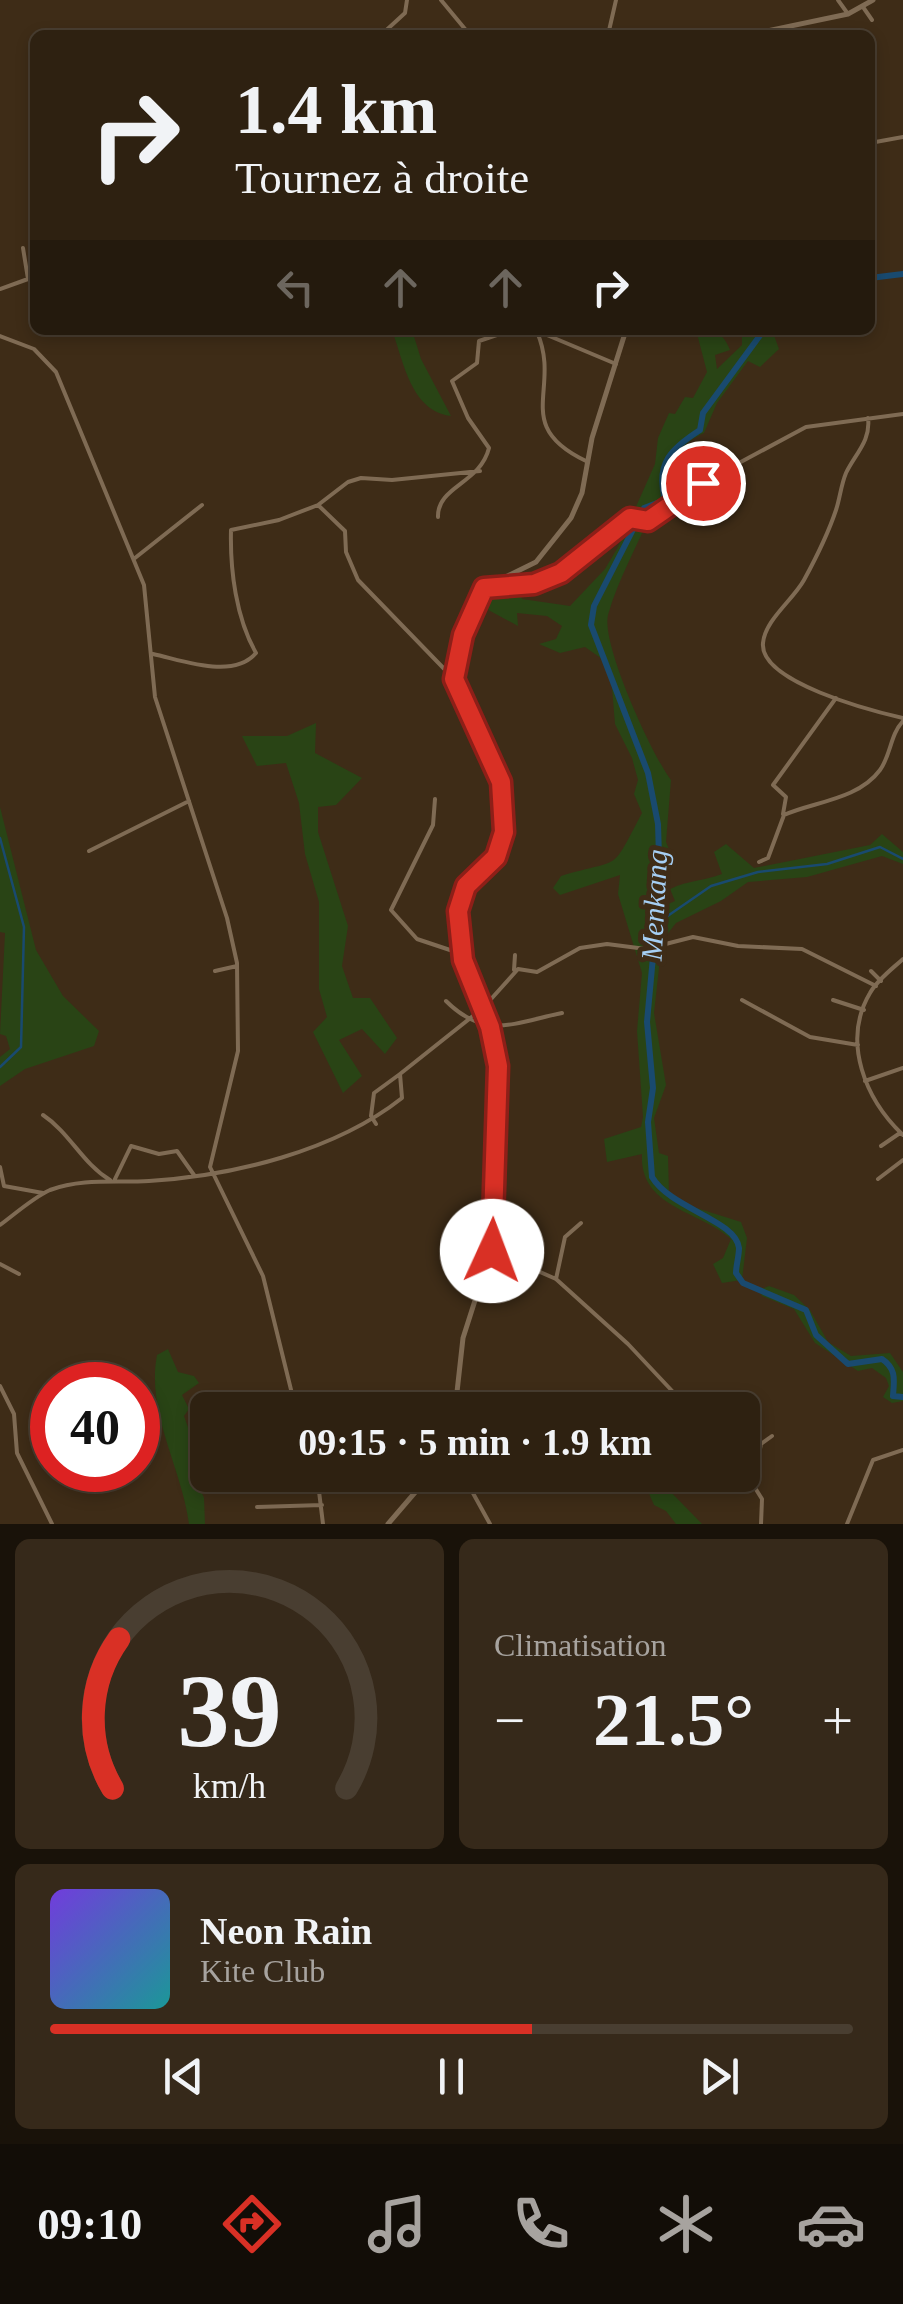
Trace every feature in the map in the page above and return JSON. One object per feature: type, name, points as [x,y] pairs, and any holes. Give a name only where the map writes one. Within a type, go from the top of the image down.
[{"type":"street","points":[[387,30],[406,13],[407,0]]},
{"type":"street","points":[[441,0],[466,30]]},
{"type":"street","points":[[609,30],[616,0]]},
{"type":"street","points":[[838,0],[848,14]]},
{"type":"street","points":[[772,30],[848,14],[874,0]]},
{"type":"street","points":[[863,6],[872,20]]},
{"type":"street","points":[[875,142],[903,137]]},
{"type":"street","points":[[0,290],[28,279],[23,248]]},
{"type":"street","points":[[438,518],[440,503],[450,491],[480,471],[488,444],[468,418],[452,381],[477,363],[479,341],[497,335]]},
{"type":"street","points":[[538,335],[542,347],[547,432],[557,445],[586,462]]},
{"type":"street","points":[[546,335],[616,364]]},
{"type":"street","points":[[454,679],[463,635],[484,588],[526,568],[555,543],[582,493],[586,462],[625,335]]},
{"type":"street","points":[[0,336],[34,348],[56,372],[134,558],[148,601],[156,698],[224,906],[237,966],[237,1066],[215,1135],[211,1174],[262,1276],[291,1392]]},
{"type":"street","points":[[484,588],[550,578],[630,518],[648,521],[711,478],[801,429],[903,414]]},
{"type":"street","points":[[784,814],[864,786],[883,766],[903,720],[836,698],[771,668],[763,644],[819,551],[847,471],[868,433],[868,418]]},
{"type":"street","points":[[153,654],[190,664],[226,666],[253,658],[256,653],[244,630],[235,586],[231,530],[279,520],[318,505],[361,478],[392,480],[480,471]]},
{"type":"street","points":[[318,505],[345,531],[346,552],[358,580],[454,679],[501,782],[504,832],[496,857],[462,894],[458,911],[462,954],[490,1027],[500,1091],[492,1251],[463,1338],[457,1392]]},
{"type":"street","points":[[134,558],[202,506]]},
{"type":"street","points":[[784,814],[780,811],[786,797],[773,785],[836,698]]},
{"type":"street","points":[[435,800],[433,825],[391,910],[418,939],[462,954]]},
{"type":"street","points":[[89,851],[188,801]]},
{"type":"street","points":[[760,862],[768,858],[784,814]]},
{"type":"street","points":[[376,1124],[371,1116],[376,1090],[483,1008],[521,968],[537,972],[580,948],[654,946],[694,938],[738,946],[796,948],[828,958],[856,979],[878,983]]},
{"type":"street","points":[[513,974],[516,955]]},
{"type":"street","points":[[882,1146],[902,1135],[878,1110],[865,1081],[858,1045],[864,1010],[878,983],[902,961]]},
{"type":"street","points":[[215,971],[237,966]]},
{"type":"street","points":[[871,971],[878,983]]},
{"type":"street","points":[[742,1000],[810,1036],[858,1045]]},
{"type":"street","points":[[833,1000],[864,1010]]},
{"type":"street","points":[[446,1001],[468,1019],[490,1027],[562,1013]]},
{"type":"street","points":[[865,1081],[903,1068]]},
{"type":"street","points":[[0,1225],[43,1194],[72,1184],[211,1174],[320,1143],[403,1096],[400,1074]]},
{"type":"street","points":[[43,1114],[58,1126],[89,1166],[112,1181]]},
{"type":"street","points":[[112,1181],[130,1146],[158,1154],[178,1151],[194,1175]]},
{"type":"street","points":[[878,1179],[903,1160]]},
{"type":"street","points":[[0,1167],[4,1186],[43,1194]]},
{"type":"street","points":[[556,1279],[566,1234],[581,1223]]},
{"type":"street","points":[[492,1251],[556,1279],[628,1344],[673,1392]]},
{"type":"street","points":[[0,1264],[19,1274]]},
{"type":"street","points":[[0,1386],[14,1414],[15,1449],[52,1524]]},
{"type":"street","points":[[760,1449],[772,1436]]},
{"type":"street","points":[[847,1524],[873,1460],[903,1450]]},
{"type":"street","points":[[320,1492],[322,1524]]},
{"type":"street","points":[[388,1524],[415,1492]]},
{"type":"street","points":[[472,1492],[490,1524]]},
{"type":"street","points":[[758,1492],[762,1499],[761,1524]]},
{"type":"street","points":[[257,1506],[322,1504]]},
{"type":"green space","points":[[394,335],[414,335],[421,359],[451,416],[427,405],[405,370]]},
{"type":"green space","points":[[697,335],[720,335],[727,344],[730,350],[715,355],[717,369],[742,345],[739,335],[774,335],[779,349],[760,367],[748,361],[717,403],[704,433],[680,452],[668,481],[687,495],[676,510],[653,508],[608,615],[612,650],[620,673],[671,780],[666,842],[673,859],[655,888],[659,908],[675,901],[670,889],[722,874],[714,852],[726,844],[754,868],[870,845],[882,834],[903,852],[903,864],[882,856],[807,877],[748,882],[721,901],[676,923],[662,941],[654,1013],[666,1085],[654,1118],[659,1153],[668,1156],[669,1193],[687,1205],[741,1222],[747,1238],[742,1280],[722,1283],[713,1264],[723,1258],[731,1239],[661,1197],[650,1186],[642,1154],[607,1162],[604,1139],[641,1127],[643,1117],[637,1031],[642,973],[618,894],[620,875],[560,895],[553,888],[561,876],[613,861],[642,813],[634,794],[638,780],[632,758],[615,724],[611,676],[605,661],[585,647],[560,653],[539,644],[556,639],[562,626],[547,616],[517,613],[518,626],[481,606],[480,597],[498,590],[521,593],[522,599],[570,606],[605,569],[618,547],[655,464],[658,438],[669,413],[675,414],[685,397],[693,398],[707,372]]},
{"type":"green space","points":[[316,723],[315,753],[362,778],[336,805],[318,807],[318,832],[348,926],[342,966],[353,998],[370,998],[397,1038],[385,1054],[362,1029],[339,1040],[362,1076],[343,1093],[313,1032],[327,1017],[319,989],[319,902],[305,854],[299,803],[286,763],[257,766],[242,736],[287,736]]},
{"type":"green space","points":[[0,807],[36,950],[63,996],[99,1031],[94,1046],[25,1069],[0,1086],[0,1057],[10,1049],[6,1036],[0,1034],[5,933],[0,932]]},
{"type":"green space","points":[[769,1286],[794,1295],[810,1310],[828,1342],[851,1356],[890,1353],[903,1372],[903,1401],[892,1403],[883,1397],[889,1386],[886,1378],[872,1368],[858,1371],[815,1343],[794,1309],[762,1296],[759,1290]]},
{"type":"green space","points":[[168,1349],[178,1372],[194,1376],[199,1383],[182,1395],[189,1409],[184,1416],[190,1433],[190,1492],[202,1492],[205,1524],[189,1524],[160,1419],[157,1355]]},
{"type":"green space","points":[[648,1492],[671,1492],[702,1524],[676,1524],[666,1511],[654,1505]]},
{"type":"waterway","name":"Menkang","points":[[875,277],[903,274]]},
{"type":"waterway","name":"Menkang","points":[[760,335],[703,413],[700,430],[668,458],[662,476],[665,500],[644,508],[594,606],[591,625],[648,773],[658,824],[659,857],[651,902],[656,924],[647,1022],[653,1088],[648,1122],[652,1177],[673,1198],[735,1238],[739,1248],[736,1273],[743,1283],[806,1310],[816,1335],[848,1364],[882,1359],[892,1371],[893,1396],[903,1397]]},
{"type":"waterway","points":[[0,838],[24,927],[21,1047],[0,1067]]},
{"type":"waterway","points":[[656,924],[711,886],[758,872],[827,864],[880,847],[903,859]]},
{"type":"route","points":[[492,1251],[500,1115],[498,1066],[490,1027],[463,960],[458,911],[466,886],[496,857],[504,832],[501,782],[454,679],[463,635],[484,588],[494,584],[534,584],[561,573],[630,518],[646,522],[703,483]]}]
